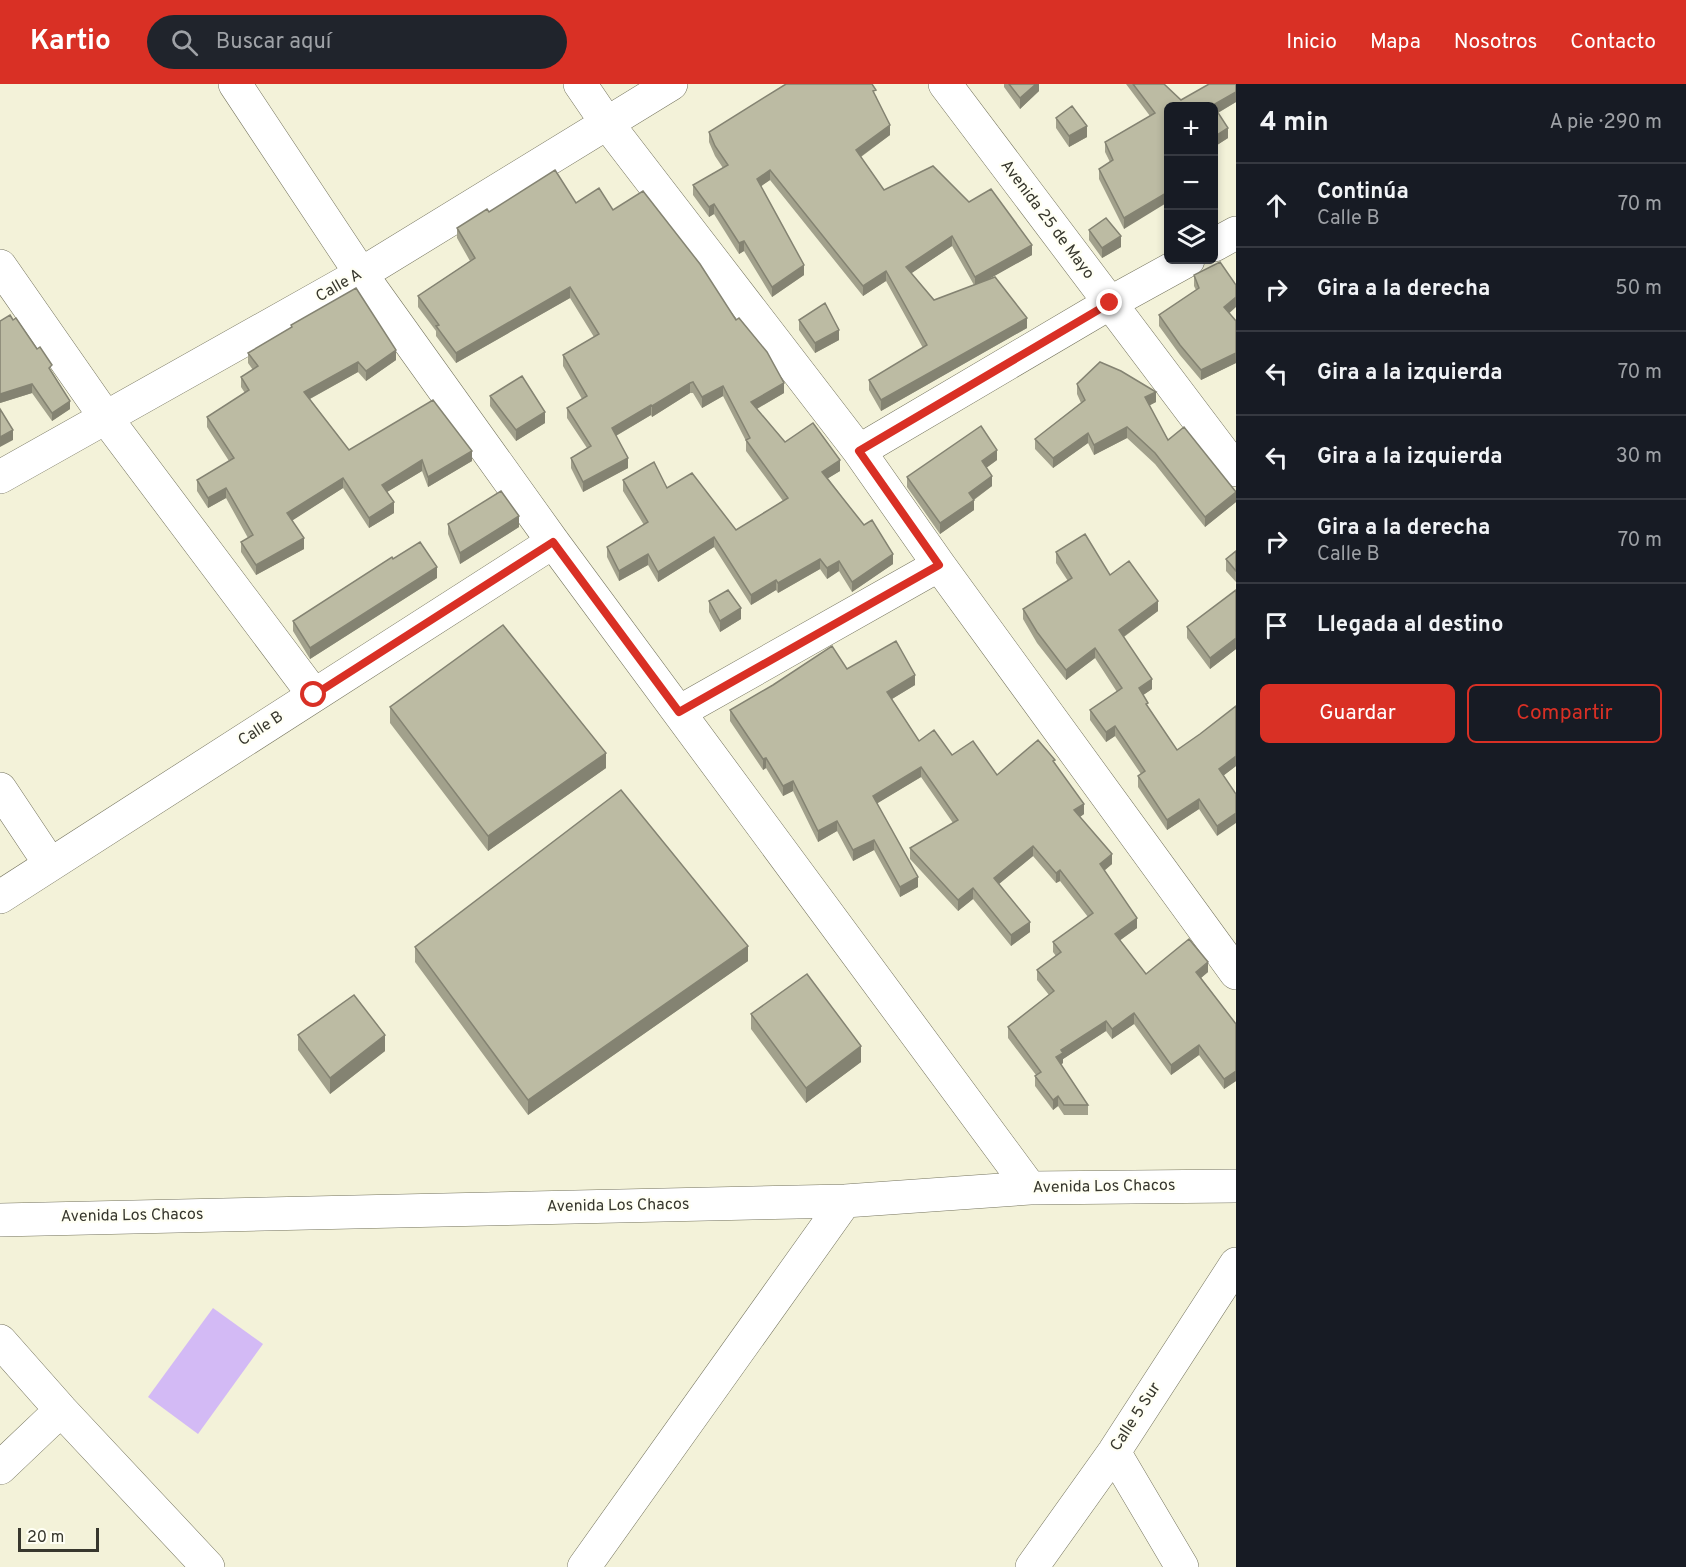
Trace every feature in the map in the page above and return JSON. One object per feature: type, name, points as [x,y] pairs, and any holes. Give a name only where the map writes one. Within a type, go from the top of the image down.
[{"type":"street","points":[[236,84],[361,274],[553,542],[1030,1188]]},
{"type":"street","points":[[580,84],[606,122],[859,451],[939,565],[1236,973]]},
{"type":"street","name":"Calle A","points":[[0,477],[361,274],[671,84]]},
{"type":"street","name":"Avenida 25 de Mayo","points":[[945,84],[1236,470]]},
{"type":"street","points":[[1218,243],[1236,233]]},
{"type":"street","points":[[859,451],[1110,303],[1181,264]]},
{"type":"street","points":[[0,266],[106,418],[314,695]]},
{"type":"street","name":"Calle B","points":[[0,897],[553,542]]},
{"type":"street","points":[[679,712],[939,565]]},
{"type":"street","points":[[0,789],[50,864]]},
{"type":"street","name":"Avenida Los Chacos","points":[[0,1220],[845,1201],[1030,1188],[1236,1185]]},
{"type":"street","points":[[584,1567],[845,1201]]},
{"type":"street","name":"Calle 5 Sur","points":[[1032,1567],[1113,1452],[1236,1264]]},
{"type":"street","points":[[0,1341],[61,1410],[208,1567]]},
{"type":"street","points":[[0,1468],[61,1410]]},
{"type":"street","points":[[1113,1452],[1182,1567]]},
{"type":"shaded area","points":[[213,1308],[263,1344],[198,1434],[148,1397]]},
{"type":"building","points":[[786,84],[872,84],[876,90],[873,91],[890,125],[856,150],[884,190],[933,166],[969,202],[991,189],[1032,245],[975,277],[952,236],[906,267],[934,300],[995,277],[1027,318],[881,400],[869,380],[927,345],[886,271],[863,286],[770,170],[757,179],[804,265],[772,287],[744,241],[739,243],[714,204],[709,207],[693,185],[728,165],[709,132]]},
{"type":"building","points":[[1009,84],[1036,84],[1020,98]]},
{"type":"building","points":[[1133,84],[1164,84],[1181,100],[1209,84],[1236,84],[1236,92],[1218,102],[1164,102],[1164,194],[1124,218],[1099,169],[1113,160],[1105,142],[1155,113]]},
{"type":"building","points":[[1072,106],[1087,126],[1069,136],[1056,118]]},
{"type":"building","points":[[1218,113],[1228,128],[1218,134]]},
{"type":"building","points":[[555,170],[576,203],[599,188],[613,210],[643,191],[700,264],[736,320],[739,318],[767,352],[784,383],[751,402],[785,442],[813,423],[840,460],[822,472],[864,525],[872,520],[893,554],[852,582],[839,561],[827,568],[820,559],[778,583],[776,580],[751,595],[714,537],[658,572],[648,554],[619,571],[607,547],[648,522],[623,480],[654,462],[667,488],[692,473],[736,530],[788,498],[746,440],[750,438],[723,386],[702,397],[693,382],[612,428],[628,458],[583,482],[571,458],[591,446],[567,408],[587,396],[563,355],[599,334],[570,287],[456,353],[436,326],[439,325],[418,296],[475,258],[457,228],[487,209],[489,212]]},
{"type":"building","points":[[1106,218],[1121,236],[1102,248],[1089,230]]},
{"type":"building","points":[[1220,262],[1236,285],[1236,297],[1224,307],[1236,321],[1236,353],[1201,370],[1159,315],[1199,288],[1194,275]]},
{"type":"building","points":[[356,288],[396,350],[366,371],[358,362],[304,392],[349,450],[433,400],[472,451],[428,477],[422,460],[382,485],[394,502],[369,518],[343,478],[287,513],[304,538],[256,565],[241,542],[253,535],[226,488],[208,498],[197,480],[234,458],[207,417],[249,390],[241,377],[258,366],[248,353],[292,327],[291,325]]},
{"type":"building","points":[[825,303],[839,330],[815,343],[799,320]]},
{"type":"building","points":[[10,315],[13,320],[16,318],[37,349],[40,347],[52,365],[49,368],[70,401],[52,413],[32,384],[0,394],[0,321]]},
{"type":"building","points":[[1100,362],[1121,371],[1156,392],[1145,397],[1168,440],[1184,427],[1236,492],[1205,517],[1155,453],[1127,427],[1094,445],[1088,433],[1053,458],[1035,439],[1085,400],[1077,384]]},
{"type":"building","points":[[522,376],[545,412],[516,430],[490,396]]},
{"type":"building","points":[[0,409],[13,430],[0,437]]},
{"type":"building","points":[[981,426],[997,450],[982,461],[992,476],[969,493],[974,500],[940,523],[907,477]]},
{"type":"building","points":[[501,491],[519,516],[460,553],[448,524]]},
{"type":"building","points":[[1085,534],[1110,575],[1129,561],[1158,601],[1119,630],[1152,679],[1139,688],[1148,703],[1146,704],[1177,750],[1236,706],[1236,756],[1219,769],[1236,794],[1236,813],[1217,826],[1199,799],[1167,820],[1138,776],[1145,771],[1115,726],[1106,732],[1090,710],[1122,688],[1095,648],[1066,670],[1037,632],[1023,609],[1072,578],[1056,552]]},
{"type":"building","points":[[420,542],[437,567],[310,648],[293,621],[392,557],[393,559]]},
{"type":"building","points":[[1236,551],[1236,571],[1226,559]]},
{"type":"building","points":[[728,590],[741,608],[720,621],[709,601]]},
{"type":"building","points":[[1236,590],[1236,638],[1210,658],[1187,627]]},
{"type":"building","points":[[503,625],[606,753],[488,836],[390,707]]},
{"type":"building","points":[[896,641],[915,675],[887,692],[919,741],[934,730],[952,755],[973,741],[997,775],[1038,740],[1055,760],[1053,761],[1084,804],[1074,810],[1112,854],[1100,864],[1137,918],[1115,934],[1146,974],[1189,939],[1208,962],[1196,972],[1236,1024],[1236,1071],[1224,1079],[1199,1045],[1171,1065],[1134,1013],[1112,1029],[1106,1021],[1061,1050],[1063,1053],[1056,1057],[1088,1105],[1064,1105],[1058,1096],[1053,1100],[1035,1076],[1041,1072],[1008,1027],[1054,991],[1037,970],[1061,952],[1053,942],[1093,913],[1060,870],[1056,873],[1033,846],[994,878],[1030,922],[1011,935],[973,888],[958,900],[910,848],[958,820],[921,767],[873,796],[918,877],[900,887],[874,840],[853,850],[837,821],[818,831],[793,781],[783,786],[766,758],[763,759],[730,710],[832,646],[847,669]]},
{"type":"building","points":[[621,790],[748,946],[528,1100],[415,947]]},
{"type":"building","points":[[807,974],[861,1046],[806,1088],[751,1014]]},
{"type":"building","points":[[354,995],[385,1035],[330,1078],[298,1035]]},
{"type":"route","points":[[314,695],[553,542],[679,712],[939,565],[859,451],[1110,303]]}]
